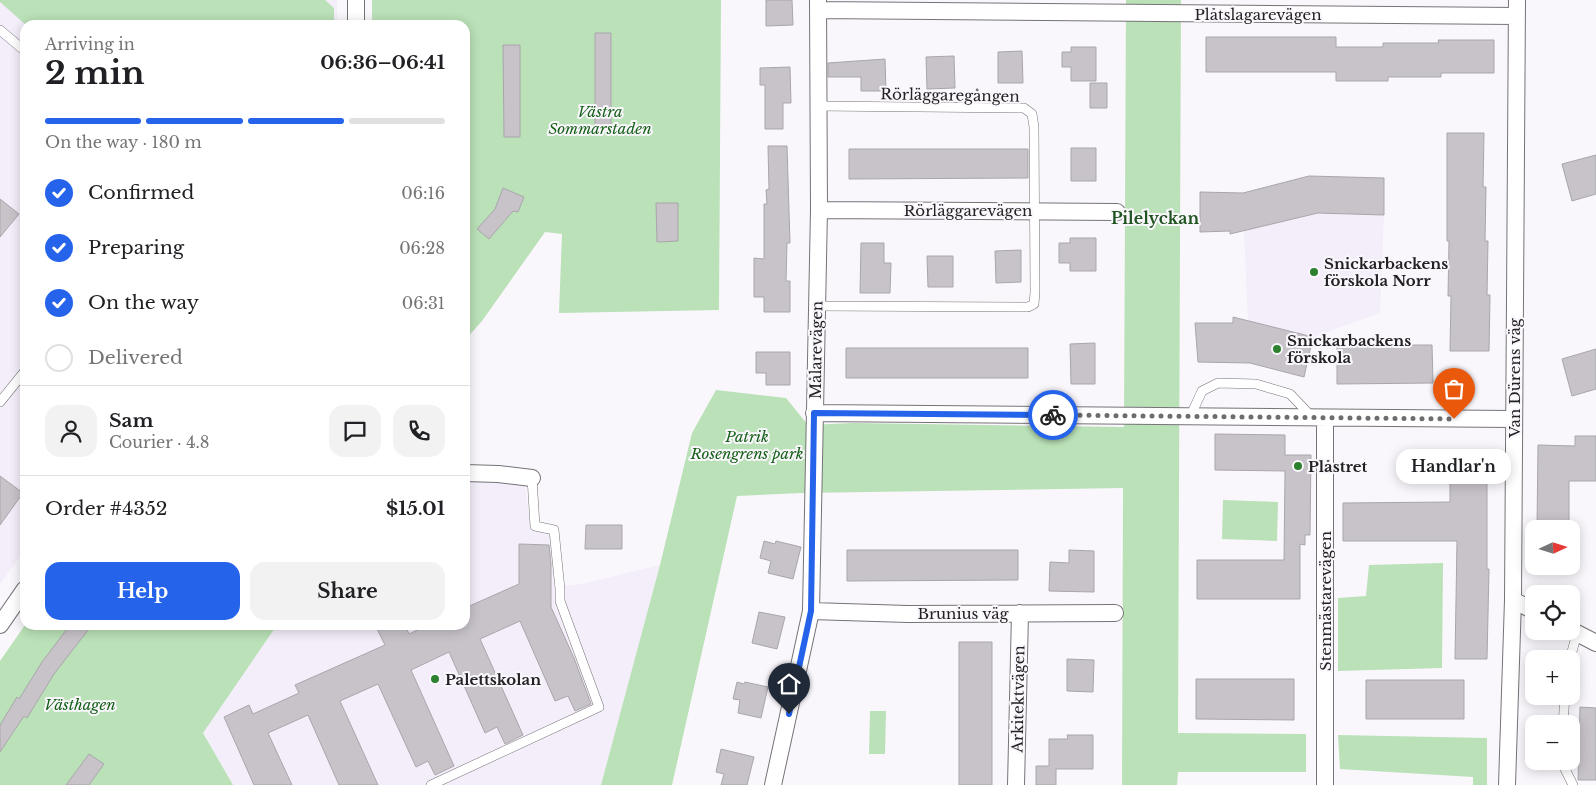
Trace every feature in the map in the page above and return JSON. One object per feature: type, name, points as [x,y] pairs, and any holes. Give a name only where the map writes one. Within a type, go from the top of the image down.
[{"type":"street","points":[[356,0],[356,20]]},
{"type":"street","name":"Plåtslagarevägen","points":[[818,5],[1517,8]]},
{"type":"street","name":"Målarevägen","points":[[773,785],[811,611],[819,210],[818,5]]},
{"type":"street","name":"Van Dürens väg","points":[[1507,785],[1513,600],[1517,8]]},
{"type":"street","name":"Rörläggarevägen","points":[[819,210],[1118,212]]},
{"type":"street","points":[[814,413],[1513,419]]},
{"type":"street","name":"Stenmästarevägen","points":[[1319,418],[1325,785]]},
{"type":"street","points":[[470,473],[532,478]]},
{"type":"street","points":[[0,625],[20,596]]},
{"type":"street","points":[[1513,600],[1525,606]]},
{"type":"street","name":"Brunius väg","points":[[811,611],[908,614],[1115,613]]},
{"type":"street","name":"Arkitektvägen","points":[[1016,785],[1020,613]]},
{"type":"street","points":[[1580,635],[1596,643]]},
{"type":"lane","points":[[0,30],[20,46]]},
{"type":"lane","name":"Rörläggaregången","points":[[817,306],[1028,307],[1034,304],[1034,126],[1032,114],[1024,108],[818,106]]},
{"type":"lane","points":[[0,402],[20,377]]},
{"type":"lane","points":[[1190,416],[1202,391],[1218,384],[1256,384],[1290,394],[1319,418]]},
{"type":"lane","points":[[431,785],[600,707],[560,601],[554,530],[535,526],[532,478]]},
{"type":"lane","points":[[1565,770],[1572,785]]},
{"type":"shaded area","points":[[0,0],[337,0],[337,20],[20,20],[20,557],[0,584]]},
{"type":"shaded area","name":"Snickarbackens förskola Norr","points":[[1318,213],[1384,215],[1380,313],[1313,337],[1248,323],[1244,231]]},
{"type":"shaded area","name":"Palettskolan","points":[[470,474],[524,479],[531,528],[551,536],[554,588],[586,583],[660,565],[601,785],[233,785],[203,733],[274,630],[470,630]]},
{"type":"green space","points":[[0,0],[325,0],[334,8],[334,20],[20,20]]},
{"type":"green space","name":"Västra Sommarstaden","points":[[372,0],[721,0],[719,310],[559,313],[562,234],[545,232],[482,321],[470,334],[470,20],[372,20]]},
{"type":"green space","name":"Patrik Rosengrens park","points":[[1126,0],[1181,0],[1178,733],[1306,734],[1306,772],[1178,772],[1177,785],[1122,785],[1123,488],[802,493],[737,496],[672,785],[601,785],[660,565],[692,433],[716,390],[786,398],[808,425],[853,423],[1124,427]]},
{"type":"green space","points":[[1223,500],[1278,502],[1277,541],[1222,539]]},
{"type":"green space","points":[[1443,563],[1442,668],[1338,671],[1338,598],[1366,596],[1369,565]]},
{"type":"green space","name":"Västhagen","points":[[22,630],[274,630],[203,733],[233,785],[0,785],[0,661]]},
{"type":"green space","points":[[870,711],[886,711],[885,754],[869,754]]},
{"type":"green space","points":[[1338,735],[1487,738],[1487,785],[1473,785],[1473,777],[1340,769]]},
{"type":"building","points":[[766,0],[792,0],[793,25],[766,26]]},
{"type":"building","points":[[595,33],[611,33],[611,132],[595,132]]},
{"type":"building","points":[[1206,37],[1336,37],[1336,47],[1383,47],[1383,43],[1439,43],[1438,40],[1494,40],[1494,73],[1441,73],[1441,77],[1388,77],[1388,81],[1336,81],[1336,72],[1206,72]]},
{"type":"building","points":[[503,45],[520,45],[520,137],[504,137]]},
{"type":"building","points":[[1071,47],[1096,47],[1096,81],[1071,81],[1071,67],[1062,67],[1062,52],[1071,52]]},
{"type":"building","points":[[1022,51],[1023,83],[998,83],[998,52]]},
{"type":"building","points":[[954,56],[955,88],[927,89],[926,57]]},
{"type":"building","points":[[885,59],[886,91],[861,91],[861,77],[828,77],[828,63]]},
{"type":"building","points":[[790,67],[791,103],[783,103],[783,129],[765,129],[765,85],[760,85],[760,68]]},
{"type":"building","points":[[1090,83],[1107,83],[1107,108],[1090,108]]},
{"type":"building","points":[[1447,133],[1484,133],[1485,241],[1488,241],[1487,295],[1490,295],[1489,351],[1450,351],[1451,296],[1448,296]]},
{"type":"building","points":[[768,146],[787,146],[790,243],[787,243],[786,281],[790,281],[790,312],[764,312],[764,297],[754,297],[754,258],[764,259],[764,204],[767,204],[766,190],[769,189]]},
{"type":"building","points":[[1071,148],[1096,148],[1096,181],[1071,181]]},
{"type":"building","points":[[849,149],[1028,149],[1028,178],[849,179]]},
{"type":"building","points":[[1596,155],[1596,194],[1572,201],[1562,164]]},
{"type":"building","points":[[1309,176],[1384,178],[1384,215],[1318,213],[1230,234],[1230,231],[1200,232],[1200,192],[1243,193]]},
{"type":"building","points":[[503,188],[524,197],[518,212],[513,211],[489,239],[477,229],[495,209]]},
{"type":"building","points":[[0,199],[19,214],[0,237]]},
{"type":"building","points":[[656,203],[678,203],[678,241],[657,242]]},
{"type":"building","points":[[1070,238],[1096,238],[1096,271],[1070,271],[1070,263],[1059,263],[1059,243],[1070,243]]},
{"type":"building","points":[[861,243],[884,243],[884,263],[891,263],[890,293],[860,293]]},
{"type":"building","points":[[1021,250],[1021,282],[996,283],[995,251]]},
{"type":"building","points":[[927,256],[953,256],[953,287],[928,287]]},
{"type":"building","points":[[1233,317],[1313,337],[1304,377],[1250,363],[1198,362],[1195,323],[1233,323]]},
{"type":"building","points":[[1095,343],[1095,384],[1071,384],[1070,344]]},
{"type":"building","points":[[1337,345],[1432,345],[1433,383],[1337,384]]},
{"type":"building","points":[[846,348],[1028,348],[1028,378],[846,378]]},
{"type":"building","points":[[1596,349],[1596,389],[1572,396],[1562,359]]},
{"type":"building","points":[[756,352],[790,352],[790,385],[766,385],[766,373],[756,373]]},
{"type":"building","points":[[1215,434],[1285,435],[1285,455],[1311,455],[1310,535],[1305,535],[1305,545],[1300,544],[1300,599],[1197,599],[1197,560],[1284,560],[1285,471],[1215,470]]},
{"type":"building","points":[[1575,436],[1596,436],[1596,481],[1569,481],[1569,520],[1537,520],[1538,445],[1575,446]]},
{"type":"building","points":[[1450,472],[1487,472],[1487,569],[1489,569],[1487,659],[1455,659],[1457,541],[1343,541],[1343,503],[1450,502]]},
{"type":"building","points":[[0,476],[20,491],[20,497],[0,525]]},
{"type":"building","points":[[586,525],[622,525],[622,549],[585,549]]},
{"type":"building","points":[[764,541],[775,544],[776,541],[801,547],[793,579],[768,573],[771,561],[760,558]]},
{"type":"building","points":[[519,544],[549,545],[551,607],[574,658],[591,704],[575,711],[568,696],[555,701],[520,621],[480,639],[523,735],[505,744],[497,727],[485,733],[449,652],[411,670],[454,766],[435,775],[428,761],[416,767],[378,684],[340,701],[378,785],[339,785],[308,715],[268,733],[292,785],[254,785],[224,717],[249,705],[253,714],[299,693],[295,685],[385,645],[378,630],[407,630],[409,634],[417,630],[470,630],[470,606],[519,584]]},
{"type":"building","points":[[847,550],[1018,550],[1018,580],[847,581]]},
{"type":"building","points":[[1069,550],[1094,551],[1094,592],[1049,591],[1050,562],[1069,563]]},
{"type":"building","points":[[759,612],[785,617],[777,649],[752,643]]},
{"type":"building","points":[[66,630],[88,630],[54,674],[27,718],[24,716],[0,752],[0,725],[42,662]]},
{"type":"building","points":[[959,642],[992,642],[992,785],[959,785]]},
{"type":"building","points":[[1067,659],[1094,660],[1093,692],[1067,691]]},
{"type":"building","points":[[1196,679],[1294,679],[1294,720],[1196,719]]},
{"type":"building","points":[[1366,680],[1464,680],[1464,719],[1366,719]]},
{"type":"building","points":[[737,682],[768,687],[761,718],[738,713],[740,700],[733,699]]},
{"type":"building","points":[[1580,707],[1596,708],[1596,780],[1578,780],[1578,770],[1580,770]]},
{"type":"building","points":[[1067,735],[1093,735],[1093,769],[1056,769],[1056,785],[1036,785],[1036,766],[1049,766],[1049,739],[1068,739]]},
{"type":"building","points":[[721,749],[754,757],[747,785],[721,785],[724,774],[716,772]]},
{"type":"building","points":[[89,754],[104,764],[89,785],[66,785]]},
{"type":"way so far","points":[[1053,415],[1454,419]]},
{"type":"place","name":"Snickarbackens förskola Norr","points":[[1314,272]]},
{"type":"place","name":"Snickarbackens förskola","points":[[1277,349]]},
{"type":"place","name":"Handlar'n","points":[[1454,419]]},
{"type":"place","name":"Plåstret","points":[[1298,466]]},
{"type":"place","name":"Palettskolan","points":[[435,679]]},
{"type":"district","name":"Pilelyckan","points":[[1155,218]]},
{"type":"route","points":[[789,714],[811,611],[814,413],[1053,415]]}]
